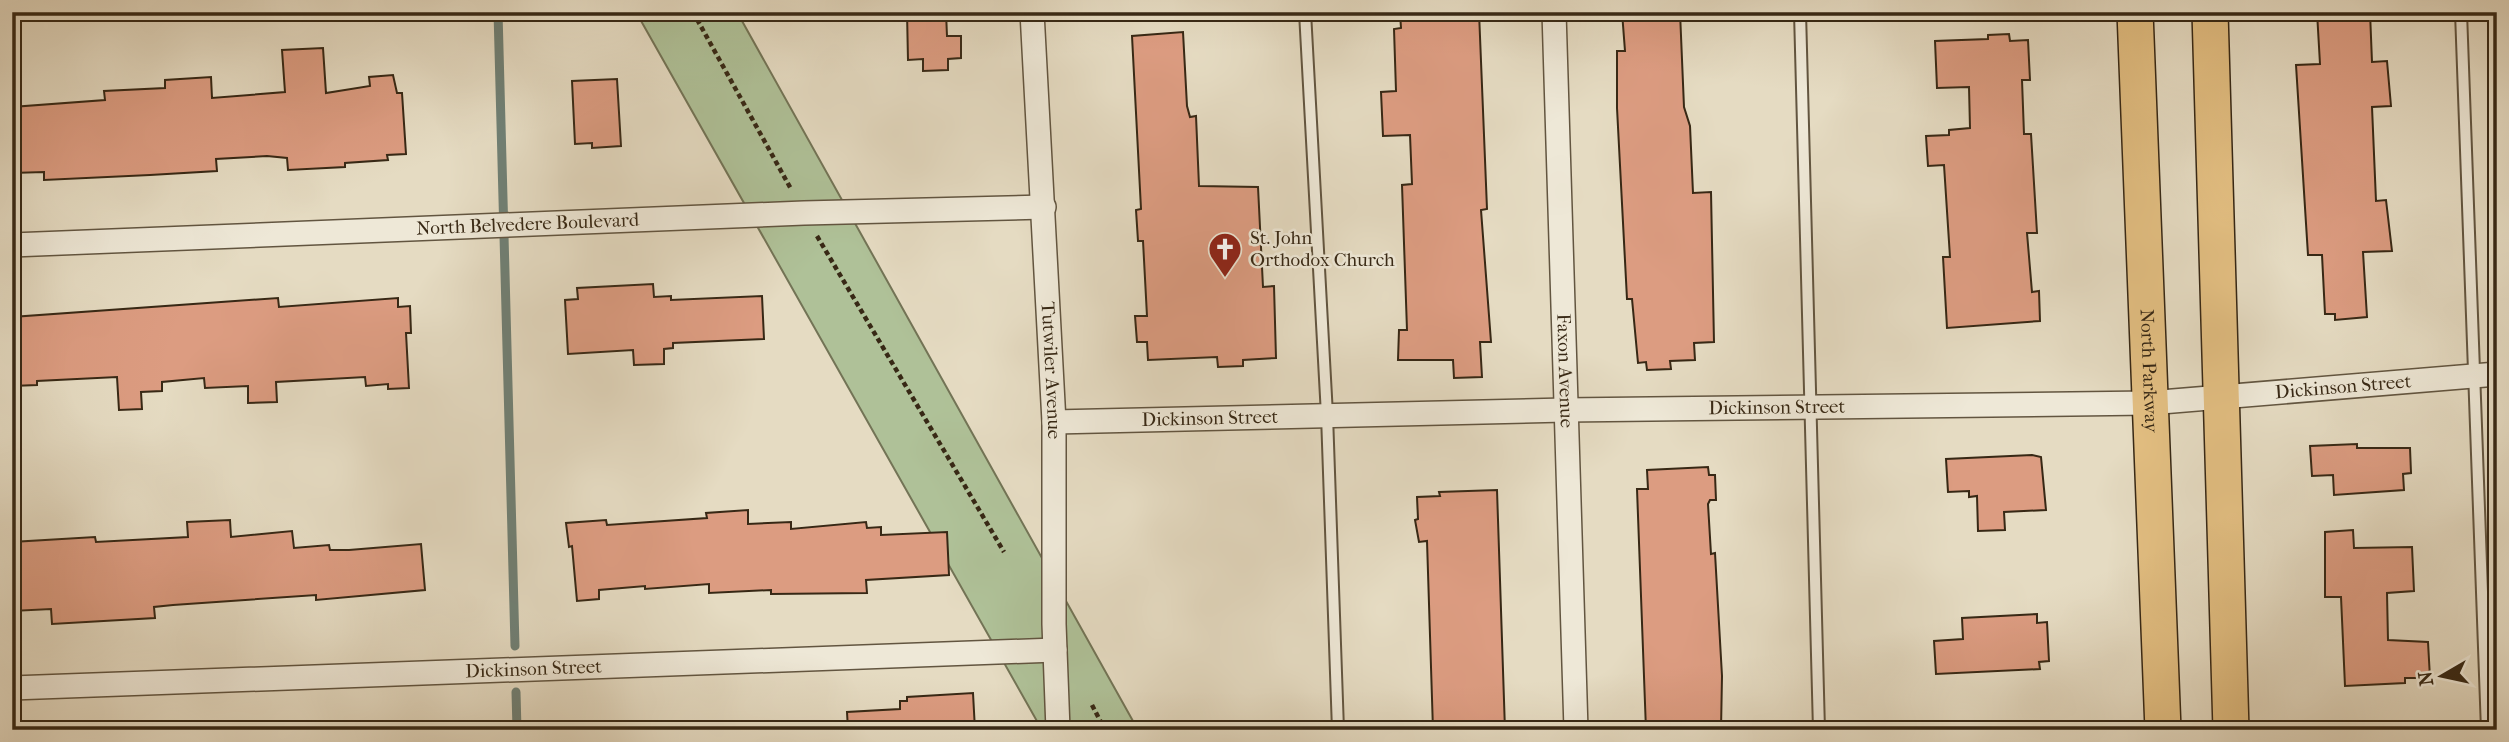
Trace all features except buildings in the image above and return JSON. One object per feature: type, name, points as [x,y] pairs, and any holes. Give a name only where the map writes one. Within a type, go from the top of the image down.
[{"type":"main road","name":"North Parkway","points":[[2135,12],[2163,730]]},
{"type":"main road","points":[[2210,12],[2219,397],[2231,730]]},
{"type":"street","name":"Tutwiler Avenue","points":[[1032,12],[1054,422],[1058,730]]},
{"type":"street","name":"Faxon Avenue","points":[[1554,12],[1576,730]]},
{"type":"street","name":"North Belvedere Boulevard","points":[[12,244],[804,213],[1044,207]]},
{"type":"street","name":"Dickinson Street","points":[[1054,422],[1565,410],[2149,403],[2485,375]]},
{"type":"street","name":"Dickinson Street","points":[[12,688],[1055,650]]},
{"type":"lane","points":[[1305,12],[1328,415],[1338,730]]},
{"type":"lane","points":[[1800,12],[1819,730]]},
{"type":"lane","points":[[2461,12],[2485,375],[2487,730]]},
{"type":"path","points":[[693,12],[791,190]]},
{"type":"path","points":[[818,237],[1004,552]]},
{"type":"path","points":[[1092,705],[1105,730]]},
{"type":"green space","points":[[636,12],[737,12],[1138,730],[1042,730]]},
{"type":"waterway","points":[[498,12],[515,646]]},
{"type":"waterway","points":[[516,692],[517,730]]},
{"type":"place","name":"St. John Orthodox Church","points":[[1225,279]]}]
